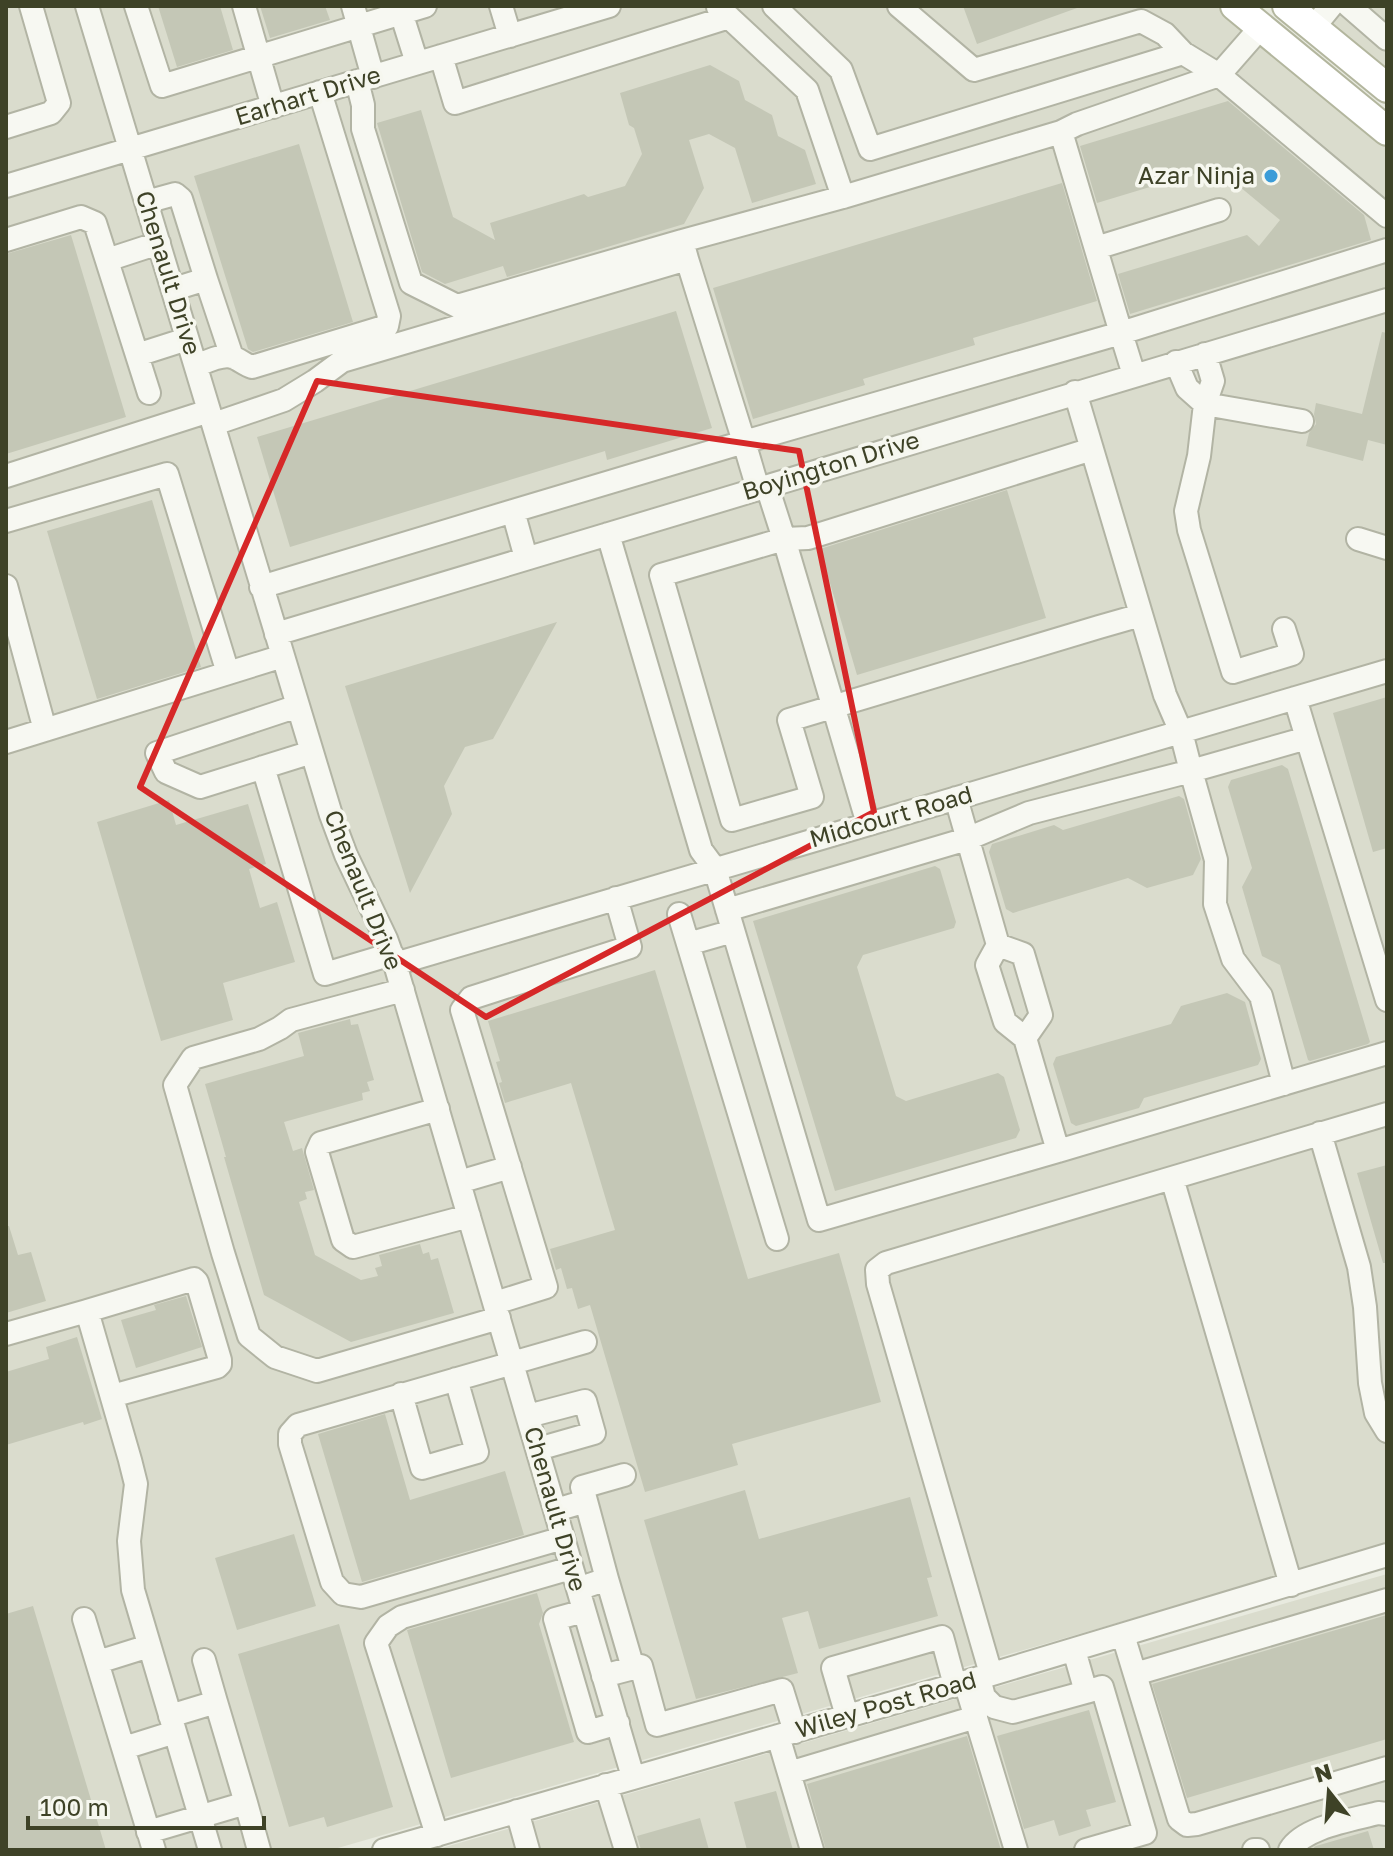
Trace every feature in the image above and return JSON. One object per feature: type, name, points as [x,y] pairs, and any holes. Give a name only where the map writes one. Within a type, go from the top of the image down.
[{"type":"main road","points":[[1235,6],[1270,17],[1387,131]]},
{"type":"main road","points":[[1287,6],[1322,17],[1387,88]]},
{"type":"street","points":[[6,127],[51,113],[59,103],[31,6]]},
{"type":"street","name":"Chenault Drive","points":[[87,6],[331,815],[394,959],[633,1777]]},
{"type":"street","points":[[136,6],[162,86],[259,56],[356,16],[425,6]]},
{"type":"street","points":[[244,6],[273,107]]},
{"type":"street","points":[[501,6],[510,36]]},
{"type":"street","name":"Earhart Drive","points":[[6,186],[510,36],[542,16],[609,6]]},
{"type":"street","points":[[899,6],[974,70],[1141,21],[1165,34],[1183,53],[1219,75],[1387,216]]},
{"type":"street","points":[[1349,6],[1387,39]]},
{"type":"street","points":[[783,8],[841,70],[870,149],[1183,53]]},
{"type":"street","points":[[400,10],[417,63]]},
{"type":"street","points":[[441,56],[455,103],[723,12],[807,90],[843,197]]},
{"type":"street","points":[[356,16],[365,79],[363,129],[411,283],[457,306],[684,250]]},
{"type":"street","points":[[6,476],[284,400],[342,361],[843,197],[1061,132],[1219,75],[1270,17]]},
{"type":"street","points":[[196,366],[221,357],[232,357],[252,367],[387,326],[389,316],[320,92]]},
{"type":"street","points":[[1061,132],[1134,375]]},
{"type":"street","points":[[146,202],[175,194],[181,199],[232,357]]},
{"type":"street","points":[[1096,248],[1219,210]]},
{"type":"street","points":[[6,240],[81,217],[95,223],[149,393]]},
{"type":"street","points":[[107,260],[159,243]]},
{"type":"street","points":[[684,250],[744,442],[784,539],[868,824]]},
{"type":"street","points":[[261,587],[1121,333],[1387,250]]},
{"type":"street","points":[[174,289],[206,279]]},
{"type":"street","name":"Boyington Drive","points":[[276,634],[1387,300]]},
{"type":"street","points":[[137,355],[187,339]]},
{"type":"street","points":[[1205,354],[1213,381],[1205,404],[1199,456],[1186,511],[1189,530],[1233,672],[1292,654],[1284,629]]},
{"type":"street","points":[[1176,362],[1187,388],[1205,404],[1302,421]]},
{"type":"street","points":[[1075,392],[1165,695],[1181,732],[1216,860],[1215,904],[1233,959],[1261,996],[1284,1084]]},
{"type":"street","points":[[1092,449],[808,538],[784,539],[661,575],[732,820],[812,797],[789,720],[1141,615]]},
{"type":"street","points":[[6,521],[167,474],[228,673]]},
{"type":"street","points":[[513,511],[526,558]]},
{"type":"street","points":[[608,534],[701,850],[715,869],[819,1220],[1387,1053]]},
{"type":"street","points":[[1358,539],[1387,548]]},
{"type":"street","points":[[6,586],[45,730]]},
{"type":"street","points":[[6,742],[283,656]]},
{"type":"street","name":"Midcourt Road","points":[[263,767],[325,974],[394,959],[616,898],[1387,671]]},
{"type":"street","points":[[1295,698],[1387,1000]]},
{"type":"street","points":[[298,706],[157,753],[166,772],[200,787],[312,752]]},
{"type":"street","points":[[688,944],[730,921],[967,839],[1029,813],[1307,738]]},
{"type":"street","points":[[956,798],[998,945],[987,965],[1005,1022],[1025,1038],[1058,1151]]},
{"type":"street","points":[[403,990],[291,1020],[259,1039],[193,1058],[175,1085],[249,1336],[275,1357],[317,1371],[497,1311],[546,1287],[462,1010],[471,998],[630,947],[616,898]]},
{"type":"street","points":[[679,914],[777,1239]]},
{"type":"street","points":[[998,945],[1023,954],[1041,1015],[1025,1038]]},
{"type":"street","points":[[438,1109],[321,1143],[317,1152],[343,1240],[353,1247],[469,1216]]},
{"type":"street","points":[[1016,1850],[976,1717],[973,1680],[877,1270],[886,1263],[1387,1114]]},
{"type":"street","points":[[1320,1133],[1359,1267],[1370,1383],[1376,1413],[1387,1431]]},
{"type":"street","points":[[459,1182],[510,1167]]},
{"type":"street","points":[[1172,1178],[1291,1585]]},
{"type":"street","points":[[6,1334],[194,1279],[220,1364],[112,1396]]},
{"type":"street","points":[[87,1311],[136,1484],[129,1541],[133,1590],[210,1850]]},
{"type":"street","points":[[563,1538],[361,1597],[343,1594],[332,1582],[290,1444],[290,1434],[298,1425],[585,1342]]},
{"type":"street","points":[[401,1394],[422,1468],[477,1452],[456,1379]]},
{"type":"street","points":[[528,1416],[585,1401],[594,1433],[538,1449]]},
{"type":"street","points":[[624,1475],[582,1487],[633,1668]]},
{"type":"street","points":[[556,1510],[586,1501]]},
{"type":"street","name":"Wiley Post Road","points":[[384,1850],[1386,1559]]},
{"type":"street","points":[[437,1835],[376,1643],[388,1626],[402,1617],[578,1589],[607,1579]]},
{"type":"street","points":[[578,1589],[555,1619],[588,1732],[618,1723]]},
{"type":"street","points":[[1135,1674],[1387,1600]]},
{"type":"street","points":[[84,1619],[151,1841],[200,1816],[246,1803]]},
{"type":"street","points":[[1123,1635],[1179,1819],[1187,1825],[1387,1768]]},
{"type":"street","points":[[847,1716],[833,1668],[942,1637],[994,1707],[1013,1712],[1102,1687],[1145,1833],[1086,1850]]},
{"type":"street","points":[[98,1662],[149,1646]]},
{"type":"street","points":[[1074,1650],[1086,1692]]},
{"type":"street","points":[[204,1660],[259,1850]]},
{"type":"street","points":[[603,1676],[641,1666],[657,1725],[782,1690],[789,1773],[812,1850]]},
{"type":"street","points":[[124,1748],[216,1702]]},
{"type":"street","points":[[789,1773],[976,1717]]},
{"type":"street","points":[[606,1785],[626,1850]]},
{"type":"street","points":[[517,1811],[528,1850]]},
{"type":"street","points":[[1290,1850],[1294,1842],[1311,1832],[1378,1813],[1387,1814]]},
{"type":"highlighted area","points":[[317,381],[799,451],[874,812],[486,1017],[140,787]]},
{"type":"shaded area","points":[[6,6],[1217,6],[1387,149],[1387,1545],[331,1850],[6,1850]]},
{"type":"shaded area","points":[[1305,6],[1387,6],[1387,75]]},
{"type":"shaded area","points":[[1387,1574],[1387,1850],[435,1850],[1117,1652]]},
{"type":"building","points":[[158,6],[220,6],[233,50],[177,67]]},
{"type":"building","points":[[260,6],[325,6],[330,20],[270,38]]},
{"type":"building","points":[[963,6],[1077,6],[1077,8],[977,44]]},
{"type":"building","points":[[710,65],[739,81],[745,100],[772,115],[778,136],[805,150],[816,184],[752,203],[735,148],[709,134],[689,140],[704,188],[684,224],[507,277],[503,266],[445,284],[422,272],[377,123],[421,110],[453,217],[495,240],[490,223],[584,194],[588,197],[625,186],[642,154],[620,93]]},
{"type":"building","points":[[1228,101],[1364,215],[1371,240],[1130,314],[1118,274],[1247,235],[1259,246],[1280,220],[1216,167],[1097,203],[1080,146]]},
{"type":"building","points":[[299,144],[353,322],[253,352],[248,349],[194,176]]},
{"type":"building","points":[[1062,183],[1097,301],[973,338],[975,345],[863,379],[865,385],[753,419],[713,288]]},
{"type":"building","points":[[71,235],[126,417],[6,454],[6,254]]},
{"type":"building","points":[[676,311],[712,428],[607,460],[605,451],[290,547],[257,437]]},
{"type":"building","points":[[1382,332],[1387,333],[1387,445],[1368,440],[1363,461],[1306,446],[1309,433],[1316,424],[1316,403],[1362,414]]},
{"type":"building","points":[[1007,490],[1046,618],[857,675],[820,549]]},
{"type":"building","points":[[152,500],[201,667],[97,699],[47,531]]},
{"type":"building","points":[[557,622],[493,739],[465,747],[444,786],[452,814],[410,893],[345,686]]},
{"type":"building","points":[[1387,697],[1387,848],[1373,852],[1333,713]]},
{"type":"building","points":[[1282,765],[1288,769],[1370,1042],[1310,1061],[1280,965],[1262,956],[1242,887],[1252,868],[1228,787],[1231,780]]},
{"type":"building","points":[[1179,796],[1184,799],[1201,859],[1193,875],[1147,888],[1128,878],[1013,913],[1006,909],[989,852],[992,844],[1054,825],[1063,830]]},
{"type":"building","points":[[169,800],[176,825],[248,804],[266,864],[249,869],[260,908],[277,902],[295,962],[223,983],[233,1020],[161,1041],[97,822]]},
{"type":"building","points":[[935,866],[940,869],[956,922],[954,928],[863,955],[857,967],[896,1096],[906,1101],[998,1073],[1004,1077],[1020,1130],[1016,1138],[835,1191],[753,921]]},
{"type":"building","points":[[655,970],[748,1279],[839,1253],[881,1402],[732,1444],[738,1465],[645,1492],[590,1305],[578,1309],[572,1288],[567,1289],[561,1268],[556,1270],[550,1249],[615,1230],[571,1083],[505,1103],[496,1062],[500,1061],[488,1021]]},
{"type":"building","points":[[1227,993],[1245,1002],[1261,1059],[1258,1065],[1144,1098],[1139,1108],[1076,1126],[1071,1123],[1053,1064],[1056,1057],[1171,1024],[1181,1006]]},
{"type":"building","points":[[350,1019],[351,1025],[358,1024],[374,1080],[367,1082],[370,1091],[362,1093],[363,1100],[284,1122],[293,1151],[302,1148],[314,1190],[305,1192],[307,1199],[299,1202],[315,1255],[361,1280],[378,1276],[375,1268],[382,1266],[379,1255],[420,1244],[423,1254],[429,1252],[431,1260],[438,1258],[454,1313],[351,1342],[264,1295],[205,1084],[304,1056],[298,1033]]},
{"type":"building","points":[[1387,1165],[1387,1263],[1383,1263],[1357,1173]]},
{"type":"building","points":[[6,1226],[9,1226],[18,1255],[31,1252],[46,1301],[6,1313]]},
{"type":"building","points":[[186,1296],[202,1347],[136,1368],[121,1320],[156,1310],[154,1305]]},
{"type":"building","points":[[77,1337],[102,1419],[6,1445],[6,1372],[49,1359],[46,1347]]},
{"type":"building","points":[[385,1414],[410,1500],[505,1471],[524,1535],[362,1582],[318,1434]]},
{"type":"building","points":[[745,1490],[759,1539],[910,1497],[932,1577],[927,1578],[938,1616],[819,1649],[808,1611],[782,1618],[798,1673],[696,1699],[644,1520]]},
{"type":"building","points":[[294,1534],[316,1606],[237,1630],[215,1558]]},
{"type":"building","points":[[537,1593],[543,1613],[539,1624],[574,1742],[451,1778],[407,1630]]},
{"type":"building","points":[[33,1606],[106,1850],[6,1850],[6,1614]]},
{"type":"building","points":[[1387,1615],[1387,1739],[1187,1798],[1152,1684]]},
{"type":"building","points":[[339,1624],[393,1807],[327,1827],[324,1817],[289,1827],[238,1654]]},
{"type":"building","points":[[1089,1710],[1116,1802],[1086,1810],[1091,1826],[1059,1836],[1054,1820],[1024,1829],[997,1736]]},
{"type":"building","points":[[967,1736],[1001,1850],[826,1850],[807,1784]]},
{"type":"building","points":[[776,1791],[793,1850],[747,1850],[734,1802]]},
{"type":"building","points":[[700,1818],[709,1850],[641,1850],[637,1836]]},
{"type":"building","points":[[1368,1831],[1374,1850],[1315,1850],[1314,1847],[1316,1846]]},
{"type":"place","name":"Azar Ninja","points":[[1271,176]]}]
